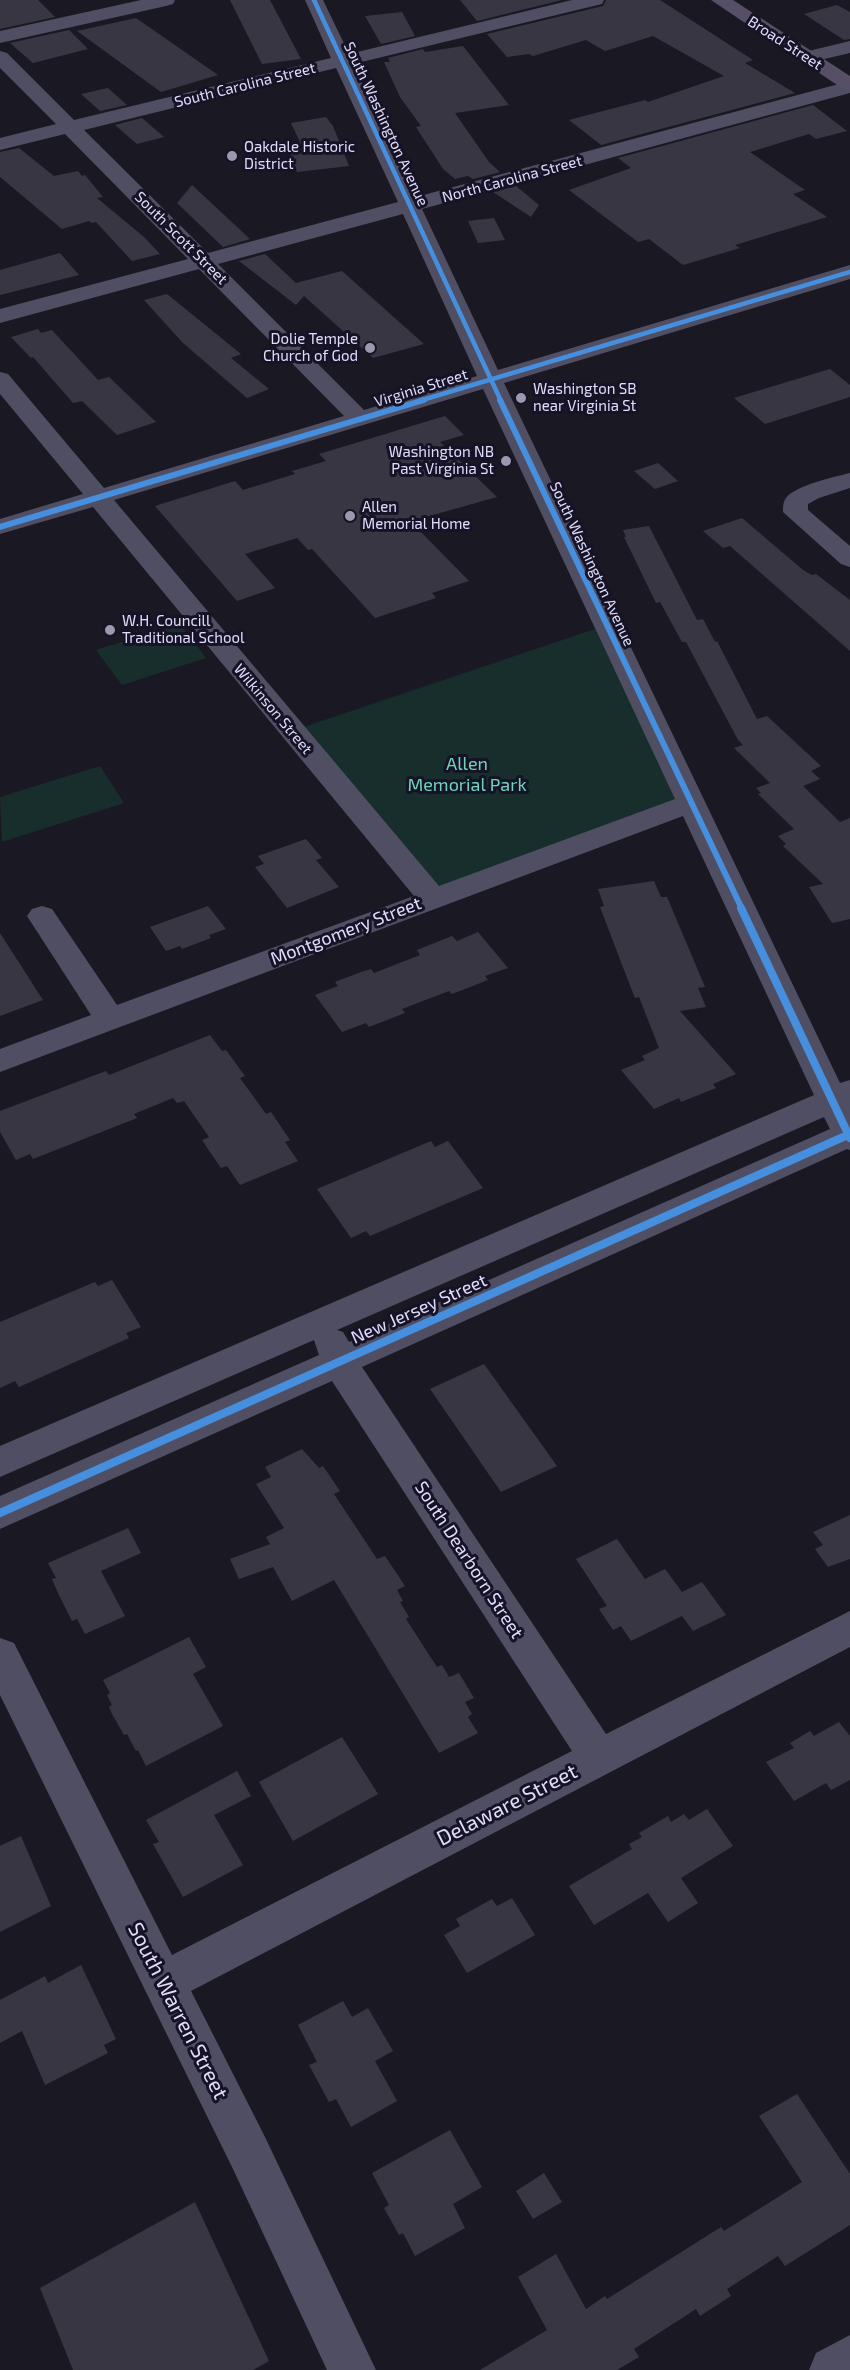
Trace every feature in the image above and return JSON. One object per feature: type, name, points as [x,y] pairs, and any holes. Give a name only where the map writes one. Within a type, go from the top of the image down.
[{"type":"main road","name":"Broad Street","points":[[720,0],[850,86]]},
{"type":"street","points":[[0,37],[166,0]]},
{"type":"street","name":"South Washington Avenue","points":[[314,0],[491,381],[692,803],[841,1096],[850,1136]]},
{"type":"street","name":"South Carolina Street","points":[[0,144],[595,0]]},
{"type":"street","points":[[807,57],[850,46]]},
{"type":"street","name":"South Scott Street","points":[[0,57],[361,420]]},
{"type":"street","name":"North Carolina Street","points":[[0,316],[850,86]]},
{"type":"street","name":"Virginia Street","points":[[0,527],[850,272]]},
{"type":"street","name":"Wilkinson Street","points":[[0,379],[433,899]]},
{"type":"street","points":[[850,480],[810,493],[796,501],[795,512],[850,559]]},
{"type":"street","name":"Montgomery Street","points":[[0,1061],[692,803]]},
{"type":"street","points":[[42,916],[110,1019]]},
{"type":"street","name":"New Jersey Street","points":[[0,1462],[841,1096]]},
{"type":"street","name":"New Jersey Street","points":[[0,1513],[672,1212],[850,1136]]},
{"type":"street","points":[[646,1180],[672,1212]]},
{"type":"street","name":"South Dearborn Street","points":[[322,1321],[339,1362],[598,1758]]},
{"type":"street","name":"Delaware Street","points":[[164,1982],[850,1628]]},
{"type":"street","name":"South Warren Street","points":[[0,1655],[248,2151],[352,2370]]},
{"type":"street","points":[[833,2370],[850,2359]]},
{"type":"green space","points":[[180,624],[206,658],[122,685],[96,650]]},
{"type":"green space","name":"Allen Memorial Park","points":[[595,629],[676,799],[438,888],[301,728]]},
{"type":"green space","points":[[100,766],[124,803],[2,842],[0,797]]},
{"type":"building","points":[[0,0],[38,0],[55,17],[0,29]]},
{"type":"building","points":[[230,0],[270,0],[301,59],[262,64]]},
{"type":"building","points":[[460,0],[562,0],[477,21]]},
{"type":"building","points":[[606,0],[660,0],[753,60],[745,63],[795,93],[601,145],[569,120],[645,100],[648,102],[724,76],[653,36],[605,51],[586,40],[533,56],[529,54],[507,57],[487,34],[603,6]]},
{"type":"building","points":[[837,5],[850,12],[850,39],[844,40],[804,14]]},
{"type":"building","points":[[402,12],[415,36],[381,44],[365,16]]},
{"type":"building","points":[[136,18],[218,75],[161,92],[77,31]]},
{"type":"building","points":[[69,30],[88,49],[33,63],[10,43]]},
{"type":"building","points":[[463,46],[509,105],[455,113],[489,162],[500,172],[473,179],[468,176],[455,179],[443,169],[416,127],[421,126],[400,97],[384,62],[390,62],[388,58],[423,49],[425,52]]},
{"type":"building","points":[[108,88],[127,105],[100,111],[81,94]]},
{"type":"building","points":[[813,105],[847,131],[816,139],[809,134],[750,152],[805,190],[793,194],[827,217],[735,245],[740,248],[683,265],[649,239],[638,242],[569,190],[631,168],[618,158]]},
{"type":"building","points":[[326,117],[333,126],[349,166],[297,172],[285,143],[300,142],[291,123]]},
{"type":"building","points":[[142,118],[164,137],[137,144],[115,125]]},
{"type":"building","points":[[19,148],[54,176],[78,171],[82,176],[85,175],[103,197],[97,198],[144,237],[160,254],[132,261],[96,222],[89,221],[62,229],[0,177],[0,152]]},
{"type":"building","points":[[192,185],[250,239],[223,247],[177,203]]},
{"type":"building","points":[[516,186],[539,205],[531,217],[493,192]]},
{"type":"building","points":[[494,218],[505,240],[478,243],[468,221]]},
{"type":"building","points":[[60,253],[79,275],[0,295],[0,270]]},
{"type":"building","points":[[265,254],[296,283],[342,271],[424,344],[373,358],[304,296],[296,305],[239,261]]},
{"type":"building","points":[[167,294],[241,354],[231,358],[269,389],[247,398],[183,343],[144,300]]},
{"type":"building","points":[[38,329],[41,333],[52,330],[98,380],[109,377],[156,422],[117,435],[82,401],[73,403],[33,357],[31,358],[11,337]]},
{"type":"building","points":[[830,369],[850,385],[850,397],[765,424],[734,398]]},
{"type":"building","name":"Allen Memorial Home","points":[[445,416],[464,435],[440,442],[497,497],[415,520],[420,526],[416,527],[469,581],[432,593],[436,598],[375,618],[312,549],[308,550],[297,538],[245,554],[275,588],[237,601],[155,506],[235,481],[243,490],[295,474],[292,471],[326,461],[319,454]]},
{"type":"building","points":[[658,463],[678,481],[655,489],[634,471]]},
{"type":"building","points":[[742,518],[803,570],[812,575],[816,574],[850,600],[850,651],[730,546],[723,548],[703,531]]},
{"type":"building","points":[[649,526],[697,620],[703,619],[715,642],[717,641],[757,719],[767,716],[821,766],[811,771],[820,779],[803,786],[840,822],[850,818],[850,919],[832,923],[809,887],[823,884],[783,846],[786,844],[778,836],[794,829],[758,794],[761,793],[756,788],[770,783],[734,748],[743,745],[738,740],[686,642],[682,642],[660,602],[656,603],[624,537],[626,537],[623,530]]},
{"type":"building","points":[[306,839],[322,858],[316,860],[339,887],[287,908],[255,867],[264,864],[258,856]]},
{"type":"building","points":[[654,881],[661,897],[667,897],[705,987],[698,988],[706,1007],[680,1011],[736,1074],[713,1084],[716,1088],[681,1102],[679,1098],[654,1109],[621,1070],[645,1060],[642,1056],[659,1048],[639,997],[635,998],[624,970],[600,907],[604,906],[598,889]]},
{"type":"building","points":[[208,906],[226,929],[209,935],[211,938],[182,949],[180,946],[166,951],[150,927]]},
{"type":"building","points":[[478,932],[508,968],[485,976],[488,980],[452,994],[449,991],[402,1009],[405,1013],[369,1027],[366,1023],[342,1032],[315,995],[338,986],[335,982],[361,972],[371,969],[374,973],[420,955],[417,950],[452,936],[457,941]]},
{"type":"building","points":[[0,933],[43,1000],[0,1016]]},
{"type":"building","points":[[210,1035],[222,1051],[226,1050],[245,1076],[240,1078],[266,1114],[271,1112],[290,1140],[285,1142],[298,1161],[240,1185],[227,1166],[221,1168],[202,1140],[209,1137],[184,1101],[177,1103],[173,1098],[134,1114],[137,1118],[33,1159],[30,1154],[16,1160],[0,1132],[0,1111],[106,1071],[109,1075]]},
{"type":"building","points":[[431,1141],[435,1147],[448,1141],[483,1188],[370,1236],[366,1231],[351,1238],[317,1189]]},
{"type":"building","points":[[112,1280],[141,1327],[126,1333],[129,1338],[19,1387],[15,1381],[0,1388],[0,1322],[95,1282],[98,1286]]},
{"type":"building","points":[[484,1364],[557,1466],[501,1492],[430,1389]]},
{"type":"building","points":[[302,1449],[319,1468],[323,1466],[340,1491],[334,1494],[377,1559],[385,1556],[405,1586],[397,1590],[403,1601],[400,1602],[409,1617],[406,1619],[437,1667],[442,1665],[449,1677],[459,1673],[474,1698],[465,1702],[472,1714],[468,1717],[478,1733],[439,1753],[334,1580],[292,1601],[273,1567],[239,1579],[230,1559],[270,1544],[266,1537],[284,1528],[256,1484],[271,1477],[265,1467]]},
{"type":"building","points":[[850,1515],[850,1559],[828,1567],[815,1549],[823,1545],[813,1532]]},
{"type":"building","points":[[128,1528],[141,1553],[101,1571],[125,1616],[85,1634],[77,1619],[72,1621],[52,1579],[56,1578],[48,1563]]},
{"type":"building","points":[[617,1539],[645,1579],[665,1569],[682,1592],[702,1582],[726,1615],[693,1631],[682,1616],[631,1641],[621,1626],[613,1630],[599,1609],[607,1606],[576,1559]]},
{"type":"building","points":[[189,1637],[206,1667],[193,1674],[223,1726],[146,1766],[138,1750],[136,1751],[127,1734],[124,1735],[112,1714],[109,1707],[112,1705],[107,1695],[110,1693],[103,1680]]},
{"type":"building","points":[[839,1722],[850,1736],[850,1780],[831,1790],[826,1783],[794,1801],[766,1762],[794,1748],[790,1743],[810,1731],[814,1736]]},
{"type":"building","points":[[342,1737],[378,1794],[293,1841],[259,1782]]},
{"type":"building","points":[[237,1771],[251,1796],[214,1815],[243,1865],[183,1897],[153,1844],[159,1842],[146,1820]]},
{"type":"building","points":[[707,1809],[733,1846],[681,1878],[698,1903],[668,1922],[648,1893],[594,1925],[569,1886],[632,1849],[629,1844],[642,1837],[639,1833],[668,1816],[671,1822],[684,1814],[689,1820]]},
{"type":"building","points":[[21,1836],[51,1906],[0,1932],[0,1846]]},
{"type":"building","points":[[512,1898],[535,1935],[467,1973],[444,1935],[460,1926],[456,1919],[492,1899],[497,1906]]},
{"type":"building","points":[[81,1965],[116,2039],[104,2045],[108,2053],[45,2085],[22,2031],[0,2043],[0,2000],[45,1976],[48,1983]]},
{"type":"building","points":[[343,2001],[352,2017],[368,2008],[393,2051],[375,2061],[397,2101],[351,2127],[336,2099],[329,2102],[309,2065],[317,2062],[298,2025]]},
{"type":"building","points":[[797,2094],[850,2174],[850,2225],[785,2266],[778,2256],[727,2289],[731,2296],[700,2316],[696,2309],[634,2349],[639,2357],[617,2370],[480,2370],[547,2330],[518,2277],[556,2254],[586,2309],[605,2296],[607,2299],[721,2227],[724,2231],[802,2182],[759,2116]]},
{"type":"building","points":[[450,2130],[482,2187],[453,2204],[465,2228],[415,2256],[403,2233],[399,2235],[384,2208],[389,2205],[372,2173]]},
{"type":"building","points":[[544,2173],[562,2202],[533,2219],[516,2191]]},
{"type":"building","points":[[195,2202],[269,2361],[253,2370],[73,2370],[40,2288]]},
{"type":"cycle path","points":[[314,0],[491,381],[850,1138]]},
{"type":"cycle path","points":[[0,527],[850,272]]},
{"type":"cycle path","points":[[0,1513],[850,1134]]},
{"type":"place","name":"Oakdale Historic District","points":[[232,156]]},
{"type":"place","name":"Dolie Temple Church of God","points":[[370,348]]},
{"type":"place","name":"Washington SB near Virginia St","points":[[521,398]]},
{"type":"place","name":"Washington NB Past Virginia St","points":[[506,461]]},
{"type":"place","name":"Allen Memorial Home","points":[[350,516]]},
{"type":"place","name":"W.H. Councill Traditional School","points":[[110,630]]}]
